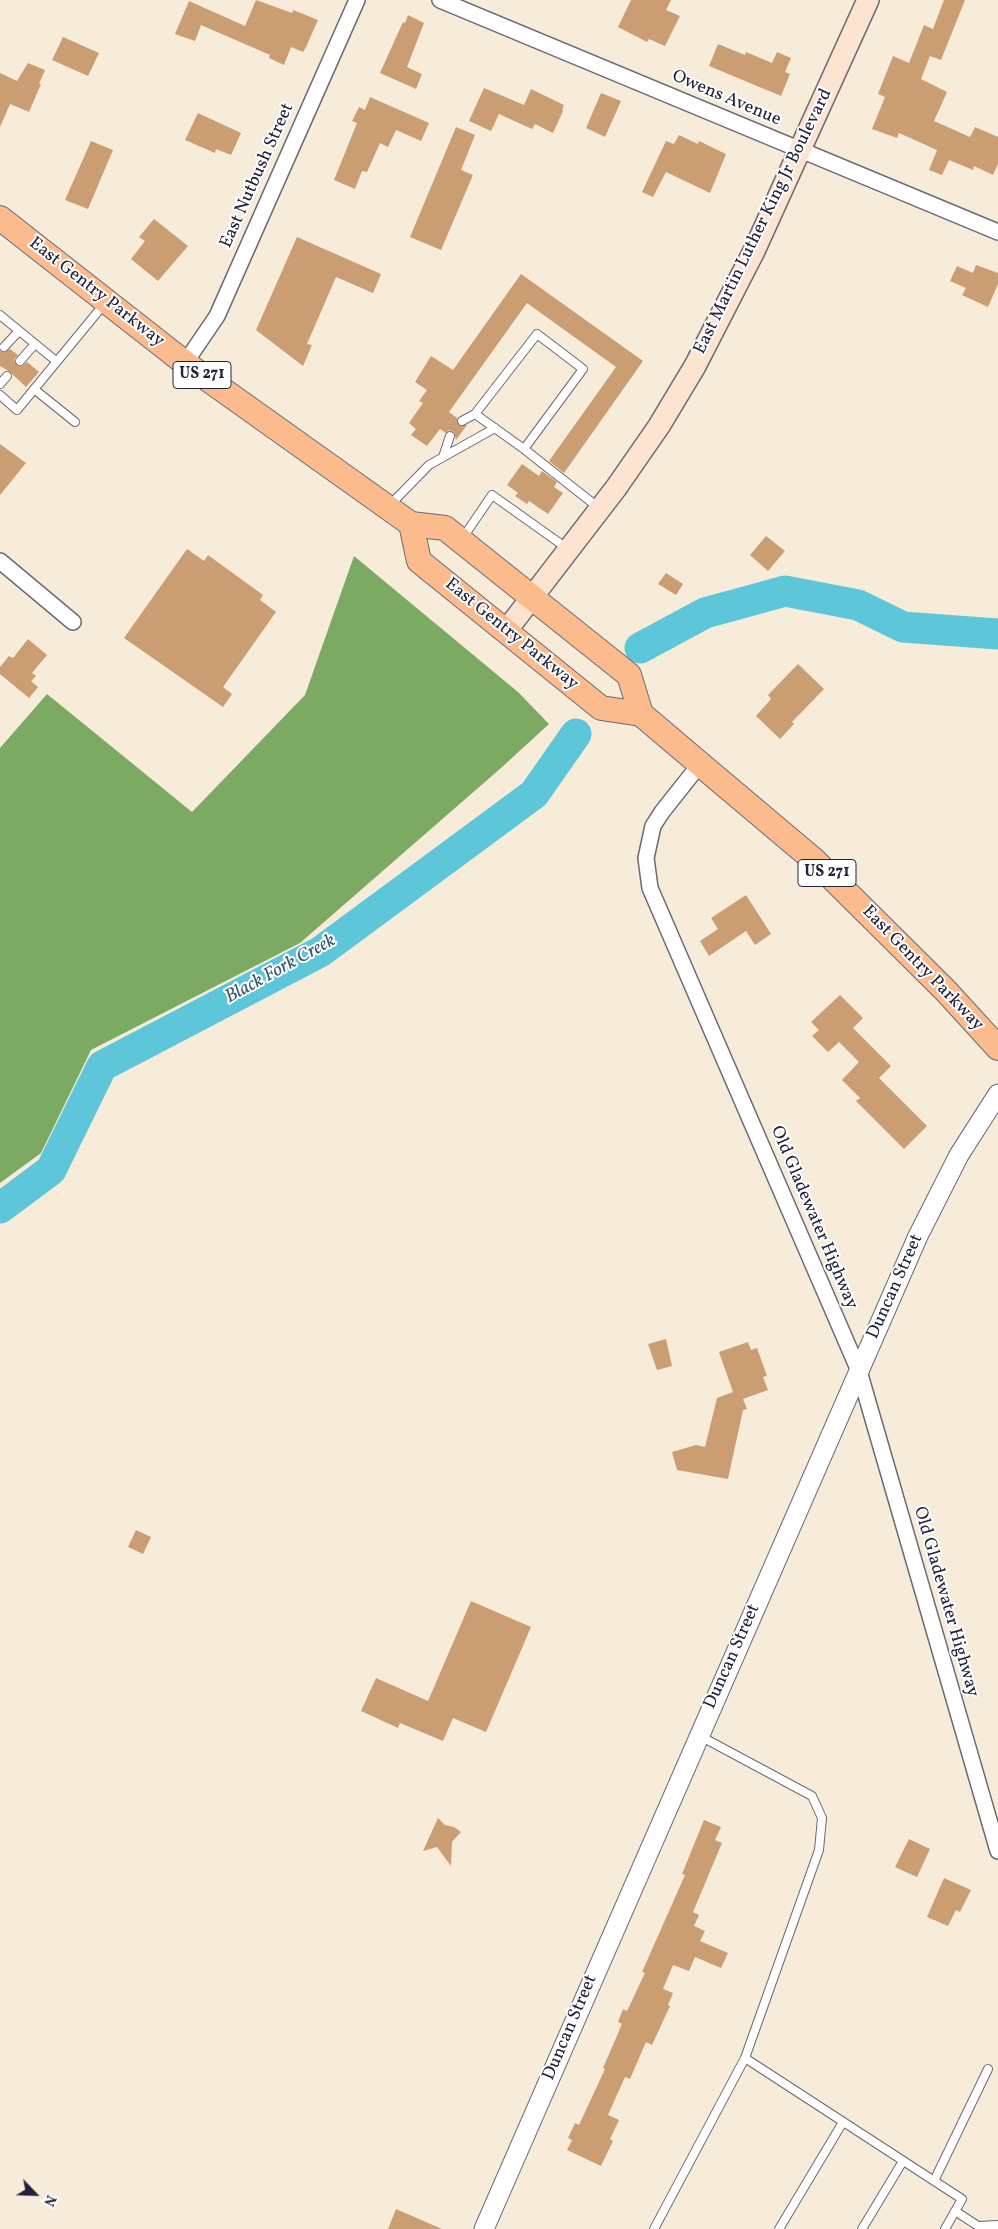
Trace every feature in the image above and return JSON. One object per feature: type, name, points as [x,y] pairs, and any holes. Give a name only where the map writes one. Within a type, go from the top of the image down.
[{"type":"main road","name":"East Martin Luther King Jr Boulevard","points":[[506,631],[601,509],[659,426],[706,346],[744,271],[868,0]]},
{"type":"main road","name":"East Gentry Parkway","points":[[0,218],[185,362],[412,524],[446,528],[629,675],[641,714]]},
{"type":"main road","name":"East Gentry Parkway","points":[[412,524],[419,561],[601,708],[641,714],[822,867],[946,991],[998,1048]]},
{"type":"street","name":"East Nutbush Street","points":[[185,362],[217,316],[357,0]]},
{"type":"street","name":"Owens Avenue","points":[[440,0],[998,232]]},
{"type":"street","points":[[0,561],[73,622]]},
{"type":"street","name":"Old Gladewater Highway","points":[[700,764],[653,826],[646,858],[650,888],[859,1371],[998,1851]]},
{"type":"street","name":"Duncan Street","points":[[484,2229],[918,1236],[959,1155],[998,1094]]},
{"type":"lane","points":[[0,395],[17,410],[106,301]]},
{"type":"lane","points":[[1,316],[56,361]]},
{"type":"lane","points":[[4,348],[19,331]]},
{"type":"lane","points":[[462,421],[476,414],[537,334],[584,369],[524,449]]},
{"type":"lane","points":[[20,361],[35,344]]},
{"type":"lane","points":[[0,384],[7,376]]},
{"type":"lane","points":[[34,389],[75,422]]},
{"type":"lane","points":[[476,414],[601,509]]},
{"type":"lane","points":[[388,507],[428,464],[495,428]]},
{"type":"lane","points":[[444,454],[450,436]]},
{"type":"lane","points":[[461,540],[492,495],[569,550]]},
{"type":"lane","points":[[654,2229],[745,2058],[819,1850],[822,1818],[812,1796],[698,1736]]},
{"type":"lane","points":[[745,2058],[962,2199],[945,2229]]},
{"type":"lane","points":[[934,2181],[988,2069]]},
{"type":"lane","points":[[779,2229],[843,2122]]},
{"type":"lane","points":[[862,2229],[903,2161]]},
{"type":"lane","points":[[955,2212],[978,2226],[998,2225]]},
{"type":"green space","points":[[354,556],[518,692],[549,724],[300,943],[91,1050],[41,1153],[0,1183],[0,748],[47,694],[192,812],[305,695]]},
{"type":"building","points":[[256,0],[292,13],[293,10],[318,20],[303,52],[291,47],[284,65],[269,58],[270,55],[201,25],[195,41],[175,34],[189,1],[245,26]]},
{"type":"building","points":[[631,0],[671,0],[666,10],[680,16],[665,46],[649,39],[647,42],[618,27]]},
{"type":"building","points":[[944,0],[965,0],[941,60],[930,56],[921,79],[947,92],[934,121],[970,137],[975,127],[998,137],[998,164],[993,175],[974,166],[973,170],[949,160],[942,175],[929,170],[937,150],[899,133],[897,138],[872,129],[885,97],[878,94],[893,56],[909,63],[924,25],[933,29]]},
{"type":"building","points":[[408,15],[424,23],[407,67],[422,74],[416,89],[380,73]]},
{"type":"building","points":[[63,37],[99,53],[88,76],[52,60]]},
{"type":"building","points":[[718,44],[745,55],[746,52],[772,63],[777,52],[791,58],[785,72],[790,74],[781,96],[709,66]]},
{"type":"building","points":[[28,63],[45,70],[29,112],[10,104],[0,127],[0,73],[17,81]]},
{"type":"building","points":[[484,88],[524,105],[531,89],[564,105],[553,133],[535,124],[532,129],[499,114],[491,131],[469,121]]},
{"type":"building","points":[[601,93],[621,101],[605,137],[586,128]]},
{"type":"building","points":[[370,97],[429,123],[421,141],[396,130],[388,147],[380,143],[367,172],[362,171],[355,189],[334,180],[357,123],[352,121],[359,107],[365,110]]},
{"type":"building","points":[[198,113],[241,133],[231,155],[216,149],[215,153],[185,140]]},
{"type":"building","points":[[456,127],[475,135],[461,170],[473,175],[441,250],[410,237]]},
{"type":"building","points":[[679,135],[698,144],[699,141],[726,154],[710,193],[666,172],[653,197],[642,192],[666,141],[674,144]]},
{"type":"building","points":[[91,141],[113,150],[88,209],[65,200]]},
{"type":"building","points":[[154,219],[188,246],[158,281],[131,259],[145,241],[139,237]]},
{"type":"building","points":[[297,237],[381,274],[373,293],[336,277],[307,344],[312,345],[303,366],[256,330]]},
{"type":"building","points":[[976,265],[998,273],[998,284],[988,307],[962,295],[966,288],[950,281],[957,266],[973,273]]},
{"type":"building","points":[[521,274],[643,361],[564,473],[549,461],[616,367],[527,303],[449,412],[457,418],[459,425],[467,425],[456,440],[454,432],[449,430],[446,433],[440,429],[427,446],[411,435],[416,429],[409,423],[423,403],[419,401],[427,390],[415,382],[431,356],[453,370]]},
{"type":"building","points":[[10,349],[18,355],[14,360],[17,365],[22,366],[27,362],[39,372],[26,387],[10,372],[0,366],[0,351],[5,352]]},
{"type":"building","points":[[0,444],[26,463],[0,495]]},
{"type":"building","points":[[522,464],[539,476],[542,471],[557,482],[554,487],[563,493],[548,514],[529,501],[527,504],[515,496],[518,493],[507,485]]},
{"type":"building","points":[[766,536],[785,551],[768,571],[750,555]]},
{"type":"building","points":[[187,549],[204,561],[208,555],[263,595],[260,600],[276,612],[223,687],[232,694],[223,707],[124,638]]},
{"type":"building","points":[[666,573],[683,584],[676,595],[658,584]]},
{"type":"building","points":[[28,639],[47,655],[32,673],[36,676],[31,681],[38,687],[29,698],[0,674],[0,667],[9,656],[13,658]]},
{"type":"building","points":[[798,664],[824,689],[792,722],[794,724],[780,739],[756,716],[771,699],[768,695]]},
{"type":"building","points":[[746,895],[771,934],[755,945],[746,931],[709,956],[700,941],[718,929],[711,918]]},
{"type":"building","points":[[840,995],[863,1018],[853,1028],[891,1066],[879,1078],[927,1126],[904,1149],[856,1101],[860,1098],[842,1080],[859,1062],[839,1042],[828,1052],[812,1036],[819,1030],[811,1022]]},
{"type":"building","points":[[666,1339],[672,1366],[657,1370],[648,1344]]},
{"type":"building","points":[[748,1342],[751,1350],[757,1348],[767,1376],[763,1377],[768,1390],[743,1399],[747,1409],[743,1410],[728,1479],[677,1470],[672,1452],[696,1445],[705,1447],[717,1398],[733,1392],[719,1352]]},
{"type":"building","points":[[136,1530],[151,1537],[143,1554],[128,1547]]},
{"type":"building","points":[[471,1601],[531,1627],[486,1732],[453,1718],[443,1741],[400,1723],[398,1728],[361,1711],[376,1678],[428,1701]]},
{"type":"building","points":[[438,1818],[445,1825],[454,1827],[461,1832],[452,1842],[451,1866],[437,1847],[423,1851]]},
{"type":"building","points":[[704,1820],[721,1827],[715,1840],[722,1843],[693,1912],[699,1915],[694,1926],[705,1931],[700,1941],[728,1953],[721,1968],[695,1957],[689,1971],[673,1965],[663,1989],[673,1993],[668,2005],[670,2006],[652,2045],[646,2042],[630,2079],[625,2077],[608,2115],[619,2120],[610,2139],[613,2141],[601,2166],[567,2150],[572,2140],[568,2138],[575,2123],[579,2125],[605,2069],[603,2068],[622,2024],[618,2022],[623,2009],[627,2011],[645,1973],[642,1972],[685,1875],[682,1874]]},
{"type":"building","points":[[909,1839],[930,1849],[917,1877],[895,1867]]},
{"type":"building","points":[[944,1878],[971,1890],[960,1912],[956,1910],[948,1926],[927,1917]]},
{"type":"building","points":[[396,2209],[442,2229],[388,2229]]},
{"type":"waterway","name":"Black Fork Creek","points":[[640,648],[705,613],[785,591],[858,605],[903,627],[998,634]]},
{"type":"waterway","name":"Black Fork Creek","points":[[0,1208],[51,1170],[102,1066],[320,952],[534,794],[576,734]]}]
